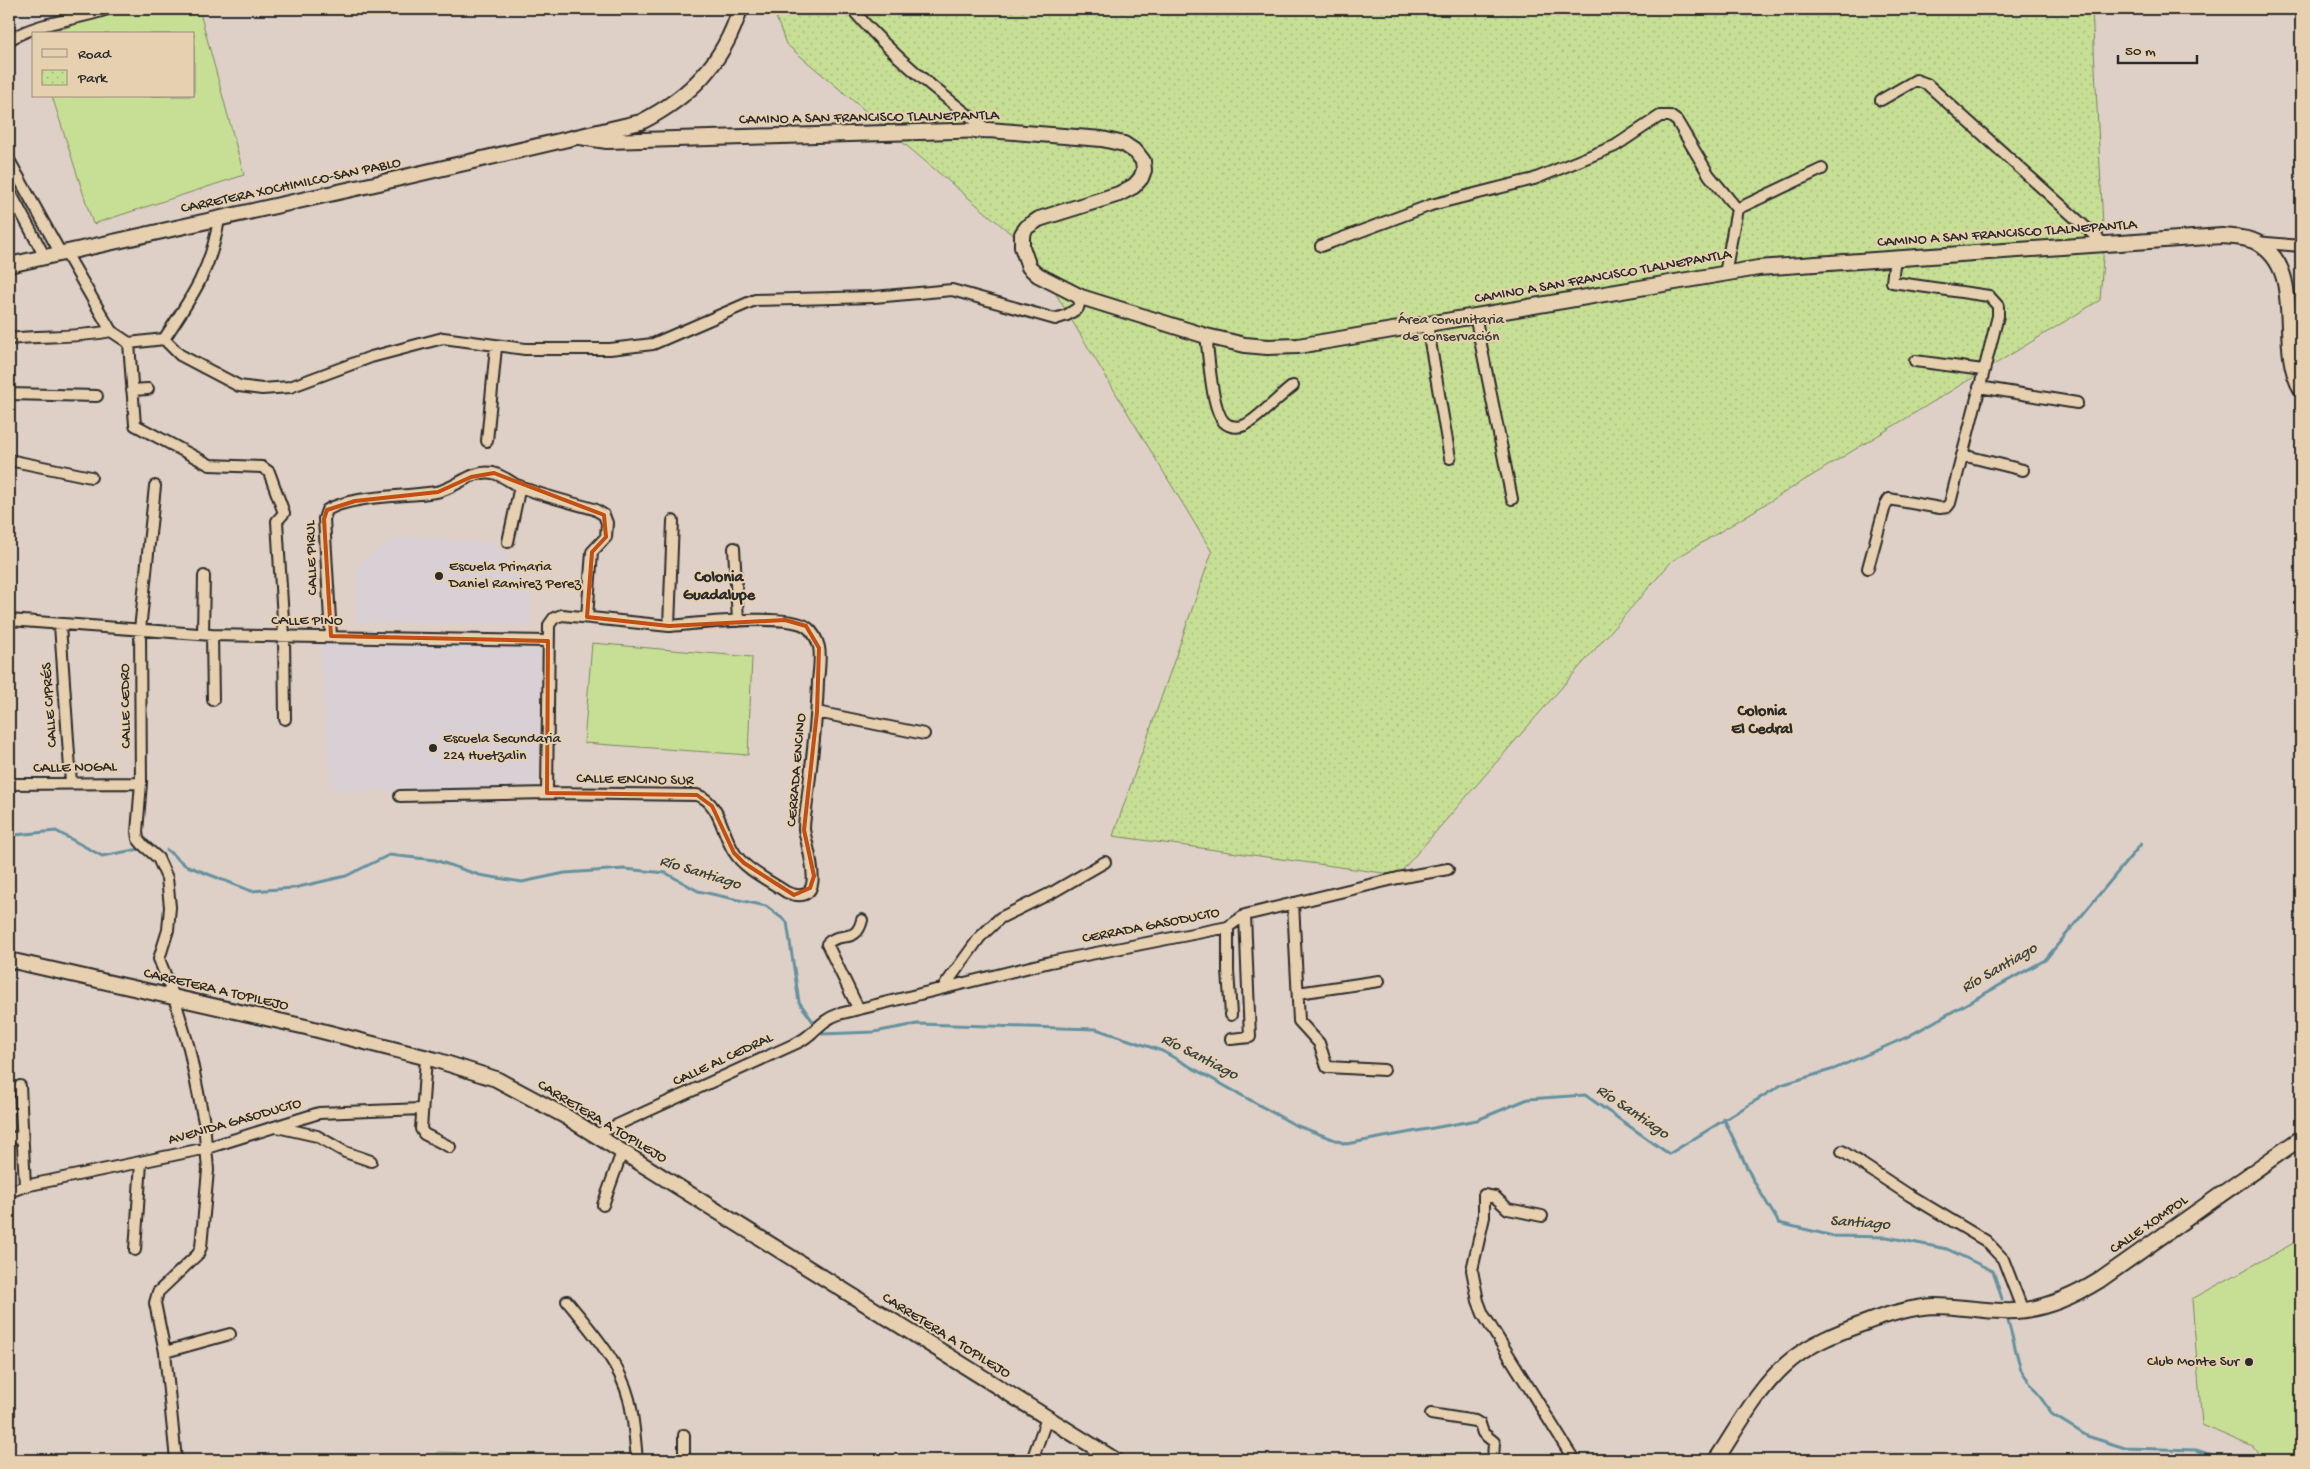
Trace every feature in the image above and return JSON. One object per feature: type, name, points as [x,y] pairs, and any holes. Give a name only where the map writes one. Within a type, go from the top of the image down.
[{"type":"street","points":[[9,40],[42,24],[85,17],[108,9]]},
{"type":"street","name":"CARRETERA XOCHIMILCO-SAN PABLO","points":[[9,265],[640,122],[663,111],[695,85],[714,65],[740,9]]},
{"type":"street","points":[[852,9],[887,47],[921,78],[988,130]]},
{"type":"street","points":[[1881,100],[1916,80],[1927,84],[2104,244]]},
{"type":"street","points":[[1321,246],[1431,205],[1534,179],[1615,146],[1660,116],[1670,116],[1677,121],[1709,175],[1737,209],[1725,274]]},
{"type":"street","name":"CAMINO A SAN FRANCISCO TLALNEPANTLA","points":[[580,137],[607,141],[988,130],[1102,139],[1124,144],[1136,152],[1143,161],[1144,170],[1141,178],[1134,186],[1119,194],[1039,219],[1027,227],[1022,234],[1022,247],[1029,267],[1038,275],[1080,297],[1206,336],[1260,346],[1298,346],[1758,268],[2222,236],[2255,242]]},
{"type":"street","points":[[9,160],[111,331],[129,343],[164,339]]},
{"type":"street","points":[[1737,209],[1822,169]]},
{"type":"street","points":[[9,190],[45,257]]},
{"type":"street","points":[[9,210],[20,209]]},
{"type":"street","points":[[164,339],[202,279],[214,247],[219,218]]},
{"type":"street","points":[[2255,242],[2301,246]]},
{"type":"street","points":[[2255,242],[2273,257],[2282,271],[2287,285],[2289,348],[2294,377],[2301,389]]},
{"type":"street","points":[[1868,568],[1885,506],[1889,499],[1940,508],[1947,507],[1998,316],[1998,306],[1990,296],[1892,282],[1896,258]]},
{"type":"street","points":[[164,339],[180,355],[239,386],[262,389],[290,387],[371,357],[443,338],[496,347],[525,349],[610,349],[653,344],[755,300],[874,297],[952,290],[1056,319],[1068,315],[1078,308],[1080,297]]},
{"type":"street","points":[[1475,315],[1512,499]]},
{"type":"street","points":[[1427,324],[1450,458]]},
{"type":"street","points":[[9,339],[32,336],[91,335],[111,331]]},
{"type":"street","points":[[1206,336],[1215,398],[1218,411],[1225,423],[1232,427],[1247,424],[1293,386]]},
{"type":"street","points":[[129,343],[135,425],[210,465],[262,466],[269,472],[284,513],[277,521],[284,636],[285,720]]},
{"type":"street","points":[[487,441],[496,347]]},
{"type":"street","points":[[1916,361],[1983,370]]},
{"type":"street","points":[[1979,387],[2077,403]]},
{"type":"street","points":[[132,390],[148,389]]},
{"type":"street","points":[[9,394],[97,396]]},
{"type":"street","points":[[1962,455],[2022,470]]},
{"type":"street","points":[[9,460],[91,477]]},
{"type":"street","name":"CALLE PIRUL","points":[[331,636],[324,519],[327,510],[356,501],[438,492],[483,473],[494,474],[520,486]]},
{"type":"street","name":"CALLE CEDRO","points":[[155,486],[140,630],[141,783],[136,832],[138,839],[158,858],[167,878],[170,907],[168,930],[159,959],[174,997],[198,1087],[207,1148],[208,1170],[201,1247],[198,1254],[158,1292],[155,1303],[165,1352],[176,1460]]},
{"type":"street","points":[[508,542],[520,486],[594,509],[604,515],[607,523],[606,537],[592,552],[587,617]]},
{"type":"street","points":[[669,626],[673,521]]},
{"type":"street","points":[[400,796],[547,793],[548,641],[549,625],[554,618],[562,615],[669,626],[738,621],[734,548]]},
{"type":"street","points":[[204,576],[213,700]]},
{"type":"street","name":"CALLE PINO","points":[[9,620],[207,635],[548,641]]},
{"type":"street","name":"CERRADA ENCINO","points":[[738,621],[785,620],[806,626],[815,635],[820,648],[818,712],[804,830],[814,876],[810,888],[804,894],[794,895]]},
{"type":"street","name":"CALLE CIPRÉS","points":[[60,625],[70,782]]},
{"type":"street","points":[[818,712],[924,734]]},
{"type":"street","name":"CALLE NOGAL","points":[[9,784],[70,782],[141,783]]},
{"type":"street","name":"CALLE ENCINO SUR","points":[[547,793],[697,795],[706,798],[712,806],[734,853],[751,868],[794,895]]},
{"type":"street","points":[[943,988],[980,937],[1000,918],[1053,892],[1105,862]]},
{"type":"street","name":"CERRADA GASODUCTO","points":[[858,1008],[1050,962],[1228,927],[1245,915],[1448,869]]},
{"type":"street","points":[[1293,903],[1299,1021],[1319,1043],[1327,1067],[1384,1070]]},
{"type":"street","points":[[1231,1039],[1250,1037],[1245,915]]},
{"type":"street","points":[[858,1008],[827,944],[831,940],[855,934],[860,929],[862,920]]},
{"type":"street","points":[[1228,927],[1231,1015]]},
{"type":"street","name":"CARRETERA A TOPILEJO","points":[[9,960],[174,997],[426,1058],[496,1079],[596,1135],[1115,1460]]},
{"type":"street","points":[[1298,993],[1379,980]]},
{"type":"street","name":"CALLE AL CEDRAL","points":[[596,1135],[809,1036],[818,1024],[827,1018],[858,1008]]},
{"type":"street","points":[[426,1058],[421,1129],[424,1134],[450,1147]]},
{"type":"street","points":[[20,1086],[24,1186]]},
{"type":"street","name":"AVENIDA GASODUCTO","points":[[9,1192],[24,1186],[207,1148],[319,1113],[369,1109],[422,1109]]},
{"type":"street","points":[[277,1126],[317,1136],[345,1152],[371,1161]]},
{"type":"street","points":[[9,1138],[21,1137]]},
{"type":"street","name":"CALLE XOMPOL","points":[[1716,1460],[1773,1379],[1790,1360],[1833,1334],[1881,1317],[1925,1307],[1950,1306],[2004,1312],[2023,1311],[2077,1294],[2100,1280],[2301,1138]]},
{"type":"street","points":[[1842,1151],[1909,1195],[1986,1241],[2003,1259],[2023,1311]]},
{"type":"street","points":[[602,1205],[622,1152]]},
{"type":"street","points":[[135,1250],[141,1163]]},
{"type":"street","points":[[1542,1216],[1508,1209],[1495,1197],[1484,1195],[1484,1217],[1472,1270],[1483,1314],[1574,1460]]},
{"type":"street","points":[[567,1301],[602,1344],[623,1382],[629,1399],[637,1460]]},
{"type":"street","points":[[165,1352],[230,1334]]},
{"type":"street","points":[[1431,1414],[1475,1421],[1480,1424],[1483,1433],[1494,1442],[1492,1460]]},
{"type":"street","points":[[1032,1460],[1047,1418]]},
{"type":"street","points":[[684,1435],[684,1460]]},
{"type":"highlighted area","points":[[494,473],[604,515],[606,537],[592,552],[587,617],[669,626],[785,620],[806,626],[819,648],[817,712],[804,830],[814,876],[810,888],[794,895],[744,863],[734,853],[712,806],[697,795],[547,793],[548,641],[331,636],[324,519],[327,510],[355,501],[438,492],[471,477]]},
{"type":"shaded area","name":"Escuela Primaria Daniel Ramirez Perez","points":[[407,537],[493,542],[530,587],[532,625],[356,622],[357,565],[394,539]]},
{"type":"shaded area","name":"Escuela Secundaria 224 Huetzalin","points":[[319,641],[541,649],[538,791],[332,790]]},
{"type":"green space","points":[[116,9],[199,9],[244,175],[93,224],[53,98],[195,98],[195,32],[54,32]]},
{"type":"green space","name":"Área comunitaria de conservación","points":[[773,9],[2092,9],[2104,245],[2100,300],[1672,561],[1398,875],[1113,836],[1212,552],[1028,248],[786,44]]},
{"type":"green space","points":[[592,643],[752,657],[748,755],[584,743]]},
{"type":"green space","name":"Club Monte Sur","points":[[2301,1239],[2301,1460],[2263,1460],[2253,1447],[2202,1425],[2192,1299]]},
{"type":"green space","points":[[438,1452],[600,1458],[599,1460],[435,1460]]},
{"type":"waterway","name":"Río Santiago","points":[[9,839],[15,835],[56,831],[102,856],[140,849]]},
{"type":"waterway","name":"Río Santiago","points":[[167,850],[185,865],[251,891],[294,888],[346,876],[389,855],[435,860],[479,875],[522,882],[565,873],[624,869],[666,873],[698,891],[766,906],[787,922],[799,1002],[822,1034],[874,1032],[917,1024],[1096,1029],[1162,1051],[1295,1125],[1346,1144],[1477,1120],[1528,1099],[1585,1095],[1669,1154],[1781,1085],[1834,1069],[1907,1037],[2045,960],[2141,844]]},
{"type":"waterway","name":"Santiago","points":[[1724,1119],[1753,1180],[1779,1223],[1833,1236],[1887,1237],[1947,1249],[1993,1271],[2002,1299]]},
{"type":"waterway","name":"Santiago","points":[[2008,1321],[2021,1370],[2053,1415],[2087,1436],[2125,1448],[2196,1450],[2228,1460]]},
{"type":"place","name":"Escuela Primaria Daniel Ramirez Perez","points":[[439,576]]},
{"type":"place","name":"Escuela Secundaria 224 Huetzalin","points":[[433,748]]},
{"type":"place","name":"Club Monte Sur","points":[[2249,1362]]},
{"type":"district","name":"Colonia Guadalupe","points":[[719,587]]},
{"type":"district","name":"Colonia El Cedral","points":[[1762,721]]}]
